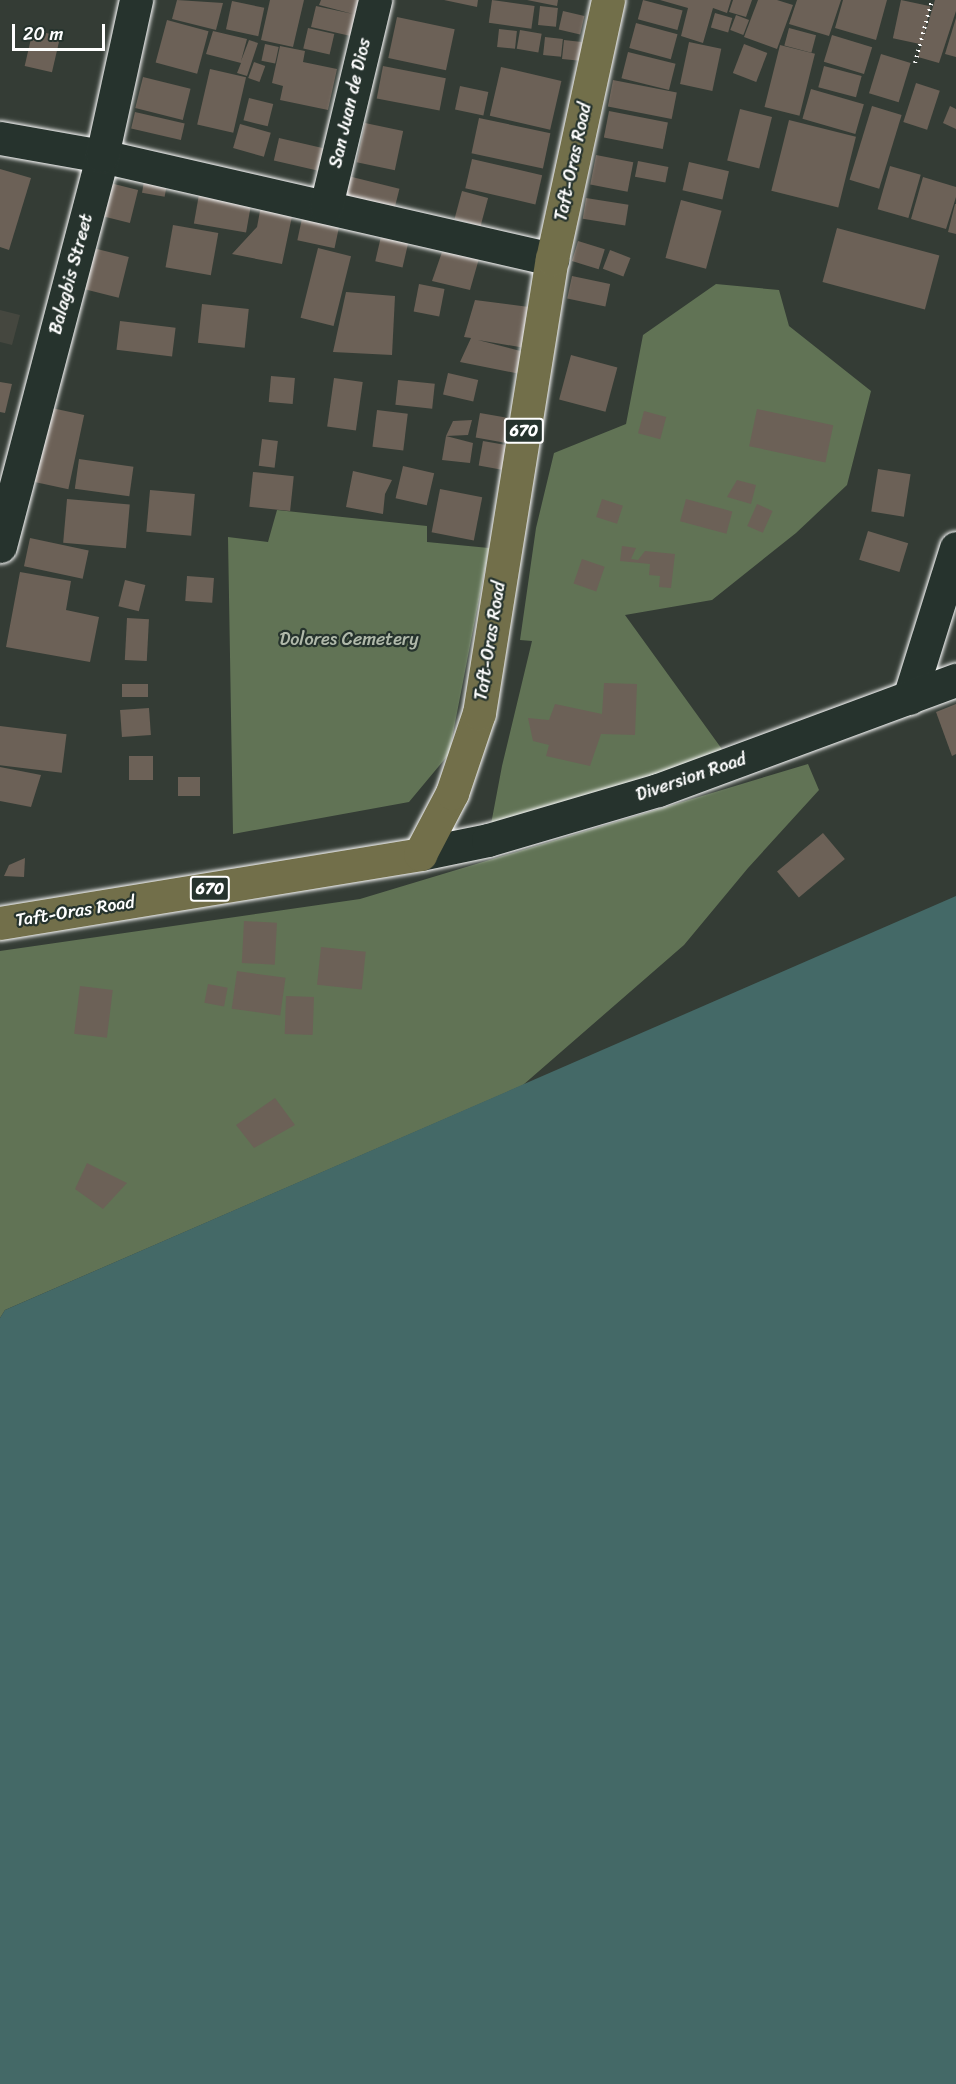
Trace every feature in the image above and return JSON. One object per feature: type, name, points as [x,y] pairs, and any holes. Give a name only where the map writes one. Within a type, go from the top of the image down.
[{"type":"main road","name":"Taft-Oras Road","points":[[0,923],[420,854],[452,793],[479,713],[552,259],[608,0]]},
{"type":"street","name":"Balagbis Street","points":[[0,546],[102,156],[136,0]]},
{"type":"street","name":"San Juan de Dios","points":[[326,206],[375,0]]},
{"type":"street","points":[[0,138],[102,156],[552,259]]},
{"type":"street","points":[[909,698],[956,549]]},
{"type":"street","name":"Diversion Road","points":[[420,854],[488,840],[658,790],[956,680]]},
{"type":"path","points":[[915,63],[932,0]]},
{"type":"shaded area","points":[[0,310],[20,315],[12,345],[0,342]]},
{"type":"green space","points":[[716,284],[779,290],[789,326],[871,391],[847,485],[796,533],[712,600],[625,615],[732,763],[488,840],[502,766],[532,641],[520,640],[536,528],[554,453],[626,424],[643,335]]},
{"type":"green space","name":"Dolores Cemetery","points":[[277,510],[427,526],[427,542],[489,548],[449,754],[409,802],[233,834],[228,537],[268,542]]},
{"type":"green space","points":[[808,764],[819,790],[748,868],[684,945],[523,1085],[5,1310],[0,1318],[0,951],[360,899]]},
{"type":"water","points":[[956,896],[956,2084],[0,2084],[0,1318],[5,1310]]},
{"type":"building","points":[[177,0],[223,3],[216,30],[172,19]]},
{"type":"building","points":[[270,0],[304,0],[293,47],[261,40]]},
{"type":"building","points":[[321,0],[364,0],[355,37],[311,27],[316,6],[353,14],[319,5]]},
{"type":"building","points":[[444,0],[478,0],[477,7]]},
{"type":"building","points":[[492,0],[535,6],[531,29],[489,23]]},
{"type":"building","points":[[527,0],[558,0],[557,6]]},
{"type":"building","points":[[643,0],[683,11],[677,30],[638,19]]},
{"type":"building","points":[[660,0],[731,0],[727,13],[713,8],[703,43],[681,36],[688,8]]},
{"type":"building","points":[[733,0],[752,0],[746,17],[729,12]]},
{"type":"building","points":[[758,0],[777,0],[793,5],[777,49],[744,37]]},
{"type":"building","points":[[797,0],[841,0],[829,36],[789,24]]},
{"type":"building","points":[[843,0],[887,0],[876,40],[835,28]]},
{"type":"building","points":[[901,0],[930,6],[922,44],[893,38]]},
{"type":"building","points":[[935,0],[956,0],[956,11],[939,63],[918,57]]},
{"type":"building","points":[[232,1],[264,8],[258,36],[226,29]]},
{"type":"building","points":[[540,6],[558,8],[556,27],[538,25]]},
{"type":"building","points":[[563,11],[584,16],[580,34],[559,30]]},
{"type":"building","points":[[715,13],[732,18],[728,32],[711,27]]},
{"type":"building","points":[[736,15],[749,20],[743,35],[730,30]]},
{"type":"building","points":[[397,17],[455,29],[446,70],[388,58]]},
{"type":"building","points":[[956,18],[956,57],[945,54]]},
{"type":"building","points":[[167,20],[209,31],[197,74],[156,63]]},
{"type":"building","points":[[636,23],[678,34],[671,59],[629,48]]},
{"type":"building","points":[[308,28],[334,34],[330,55],[303,48]]},
{"type":"building","points":[[789,28],[816,35],[811,53],[784,45]]},
{"type":"building","points":[[499,29],[517,31],[515,49],[497,47]]},
{"type":"building","points":[[33,30],[60,36],[52,72],[25,66]]},
{"type":"building","points":[[520,30],[542,34],[538,53],[517,49]]},
{"type":"building","points":[[213,31],[247,39],[241,61],[249,40],[258,43],[247,76],[237,73],[241,63],[206,54]]},
{"type":"building","points":[[832,35],[872,47],[864,74],[824,62]]},
{"type":"building","points":[[545,37],[563,39],[561,57],[543,55]]},
{"type":"building","points":[[564,40],[582,42],[580,61],[562,59]]},
{"type":"building","points":[[689,42],[721,49],[712,91],[680,84]]},
{"type":"building","points":[[265,44],[279,47],[275,64],[261,61]]},
{"type":"building","points":[[744,44],[767,53],[756,82],[733,73]]},
{"type":"building","points":[[780,45],[815,54],[799,116],[765,107]]},
{"type":"building","points":[[280,46],[305,51],[303,62],[337,69],[328,110],[280,100],[283,86],[272,83]]},
{"type":"building","points":[[628,52],[676,64],[669,90],[621,78]]},
{"type":"building","points":[[881,54],[911,63],[899,102],[869,93]]},
{"type":"building","points":[[254,62],[265,66],[259,82],[248,78]]},
{"type":"building","points":[[383,66],[446,78],[440,111],[377,98]]},
{"type":"building","points":[[824,66],[862,76],[856,97],[818,87]]},
{"type":"building","points":[[501,67],[561,81],[550,130],[490,116]]},
{"type":"building","points":[[210,69],[246,77],[233,133],[197,125]]},
{"type":"building","points":[[143,77],[191,89],[183,120],[135,108]]},
{"type":"building","points":[[613,80],[677,92],[672,119],[608,107]]},
{"type":"building","points":[[916,83],[940,91],[927,130],[903,122]]},
{"type":"building","points":[[460,86],[488,92],[483,116],[455,109]]},
{"type":"building","points":[[811,89],[864,104],[855,134],[802,119]]},
{"type":"building","points":[[249,98],[273,104],[268,126],[243,120]]},
{"type":"building","points":[[872,106],[902,115],[879,189],[849,180]]},
{"type":"building","points":[[950,106],[956,109],[956,129],[943,123]]},
{"type":"building","points":[[740,109],[772,117],[759,168],[727,160]]},
{"type":"building","points":[[609,111],[668,122],[663,149],[604,138]]},
{"type":"building","points":[[135,112],[185,123],[181,140],[131,129]]},
{"type":"building","points":[[479,118],[550,133],[543,168],[472,153]]},
{"type":"building","points":[[789,120],[856,137],[838,208],[771,191]]},
{"type":"building","points":[[365,123],[403,131],[395,170],[357,162]]},
{"type":"building","points":[[240,124],[271,133],[264,157],[233,148]]},
{"type":"building","points":[[279,138],[327,149],[322,171],[274,160]]},
{"type":"building","points":[[596,155],[633,162],[628,192],[590,184]]},
{"type":"building","points":[[472,159],[542,175],[535,204],[465,188]]},
{"type":"building","points":[[638,161],[668,167],[665,183],[635,177]]},
{"type":"building","points":[[689,162],[729,171],[722,199],[682,190]]},
{"type":"building","points":[[890,166],[921,175],[908,218],[878,209]]},
{"type":"building","points":[[0,169],[31,178],[9,250],[0,247]]},
{"type":"building","points":[[146,170],[169,174],[165,197],[142,193]]},
{"type":"building","points":[[348,176],[399,189],[392,218],[341,205]]},
{"type":"building","points":[[923,177],[956,187],[956,197],[946,229],[911,219]]},
{"type":"building","points":[[110,183],[138,190],[130,223],[102,216]]},
{"type":"building","points":[[201,183],[253,192],[246,233],[194,223]]},
{"type":"building","points":[[462,191],[488,198],[481,226],[454,219]]},
{"type":"building","points":[[263,195],[295,202],[282,264],[232,254],[257,227]]},
{"type":"building","points":[[586,198],[628,205],[625,225],[583,219]]},
{"type":"building","points":[[681,200],[722,211],[706,269],[665,258]]},
{"type":"building","points":[[956,204],[956,234],[948,232]]},
{"type":"building","points":[[304,209],[341,217],[335,248],[297,240]]},
{"type":"building","points":[[173,225],[218,233],[211,275],[166,267]]},
{"type":"building","points":[[837,228],[939,255],[925,310],[823,282]]},
{"type":"building","points":[[382,232],[409,238],[403,268],[375,261]]},
{"type":"building","points":[[578,241],[605,249],[599,269],[572,261]]},
{"type":"building","points":[[89,247],[129,257],[119,298],[79,288]]},
{"type":"building","points":[[318,248],[351,256],[334,326],[301,318]]},
{"type":"building","points":[[610,250],[631,258],[623,277],[603,269]]},
{"type":"building","points":[[442,252],[480,255],[470,290],[432,281]]},
{"type":"building","points":[[572,276],[610,284],[605,307],[567,298]]},
{"type":"building","points":[[419,284],[445,289],[439,316],[414,311]]},
{"type":"building","points":[[346,292],[395,296],[392,355],[333,352]]},
{"type":"building","points":[[475,300],[529,307],[531,349],[478,340],[532,354],[530,376],[460,362],[471,338],[464,337]]},
{"type":"building","points":[[202,304],[249,309],[245,348],[198,343]]},
{"type":"building","points":[[120,321],[176,328],[172,357],[116,350]]},
{"type":"building","points":[[571,355],[617,367],[605,412],[559,399]]},
{"type":"building","points":[[448,373],[478,380],[473,401],[443,394]]},
{"type":"building","points":[[271,376],[295,378],[293,404],[269,402]]},
{"type":"building","points":[[334,378],[363,382],[356,431],[327,427]]},
{"type":"building","points":[[398,380],[435,384],[432,409],[395,405]]},
{"type":"building","points":[[0,382],[12,384],[5,413],[0,412]]},
{"type":"building","points":[[47,407],[84,415],[68,489],[31,481]]},
{"type":"building","points":[[757,409],[833,425],[825,462],[749,446]]},
{"type":"building","points":[[377,410],[408,414],[403,451],[372,447]]},
{"type":"building","points":[[644,411],[666,417],[660,439],[638,433]]},
{"type":"building","points":[[480,413],[513,419],[509,444],[476,438]]},
{"type":"building","points":[[472,420],[468,435],[446,436],[453,421]]},
{"type":"building","points":[[446,436],[473,443],[470,463],[442,460]]},
{"type":"building","points":[[262,439],[278,441],[275,468],[259,466]]},
{"type":"building","points":[[483,441],[516,447],[512,472],[479,466]]},
{"type":"building","points":[[79,459],[133,467],[129,496],[75,489]]},
{"type":"building","points":[[403,466],[434,473],[427,505],[396,498]]},
{"type":"building","points":[[878,469],[911,474],[904,517],[871,511]]},
{"type":"building","points":[[353,471],[392,480],[385,494],[383,514],[346,507]]},
{"type":"building","points":[[253,472],[294,476],[290,511],[249,507]]},
{"type":"building","points":[[737,480],[756,485],[751,504],[727,497]]},
{"type":"building","points":[[440,489],[482,497],[474,540],[432,532]]},
{"type":"building","points":[[150,490],[195,494],[191,536],[146,532]]},
{"type":"building","points":[[67,499],[130,504],[126,548],[63,543]]},
{"type":"building","points":[[602,499],[623,506],[617,524],[596,517]]},
{"type":"building","points":[[686,499],[732,511],[726,534],[680,521]]},
{"type":"building","points":[[757,504],[773,511],[763,533],[747,526]]},
{"type":"building","points":[[868,531],[908,543],[899,572],[859,560]]},
{"type":"building","points":[[30,538],[89,550],[83,579],[24,566]]},
{"type":"building","points":[[622,546],[636,548],[631,559],[638,560],[645,551],[675,554],[671,588],[659,587],[660,576],[649,575],[650,564],[620,561]]},
{"type":"building","points":[[582,559],[605,567],[596,591],[574,584]]},
{"type":"building","points":[[20,572],[71,581],[66,610],[99,617],[90,662],[6,647]]},
{"type":"building","points":[[187,576],[214,578],[212,603],[185,601]]},
{"type":"building","points":[[125,580],[145,585],[139,611],[118,606]]},
{"type":"building","points":[[127,618],[149,619],[147,661],[125,660]]},
{"type":"building","points":[[604,683],[637,684],[635,735],[601,734],[590,766],[546,756],[549,745],[533,741],[528,718],[549,720],[555,704],[602,714]]},
{"type":"building","points":[[122,684],[148,684],[148,697],[122,697]]},
{"type":"building","points":[[956,704],[956,754],[952,756],[936,712]]},
{"type":"building","points":[[149,708],[151,735],[122,737],[120,710]]},
{"type":"building","points":[[0,726],[67,734],[62,773],[0,765]]},
{"type":"building","points":[[129,756],[153,756],[153,780],[129,780]]},
{"type":"building","points":[[0,767],[41,775],[31,807],[0,801]]},
{"type":"building","points":[[178,777],[200,777],[200,796],[178,796]]},
{"type":"building","points":[[823,833],[845,859],[799,898],[777,872]]},
{"type":"building","points":[[25,858],[24,877],[4,876],[9,865]]},
{"type":"building","points":[[244,921],[277,923],[275,965],[242,963]]},
{"type":"building","points":[[321,947],[366,952],[362,989],[317,985]]},
{"type":"building","points":[[237,971],[286,978],[280,1015],[232,1009]]},
{"type":"building","points":[[208,984],[228,988],[224,1006],[204,1003]]},
{"type":"building","points":[[80,986],[113,990],[107,1038],[74,1034]]},
{"type":"building","points":[[286,996],[314,997],[313,1035],[285,1034]]},
{"type":"building","points":[[275,1098],[295,1125],[254,1148],[236,1125]]},
{"type":"building","points":[[87,1163],[127,1183],[103,1209],[75,1189]]}]
